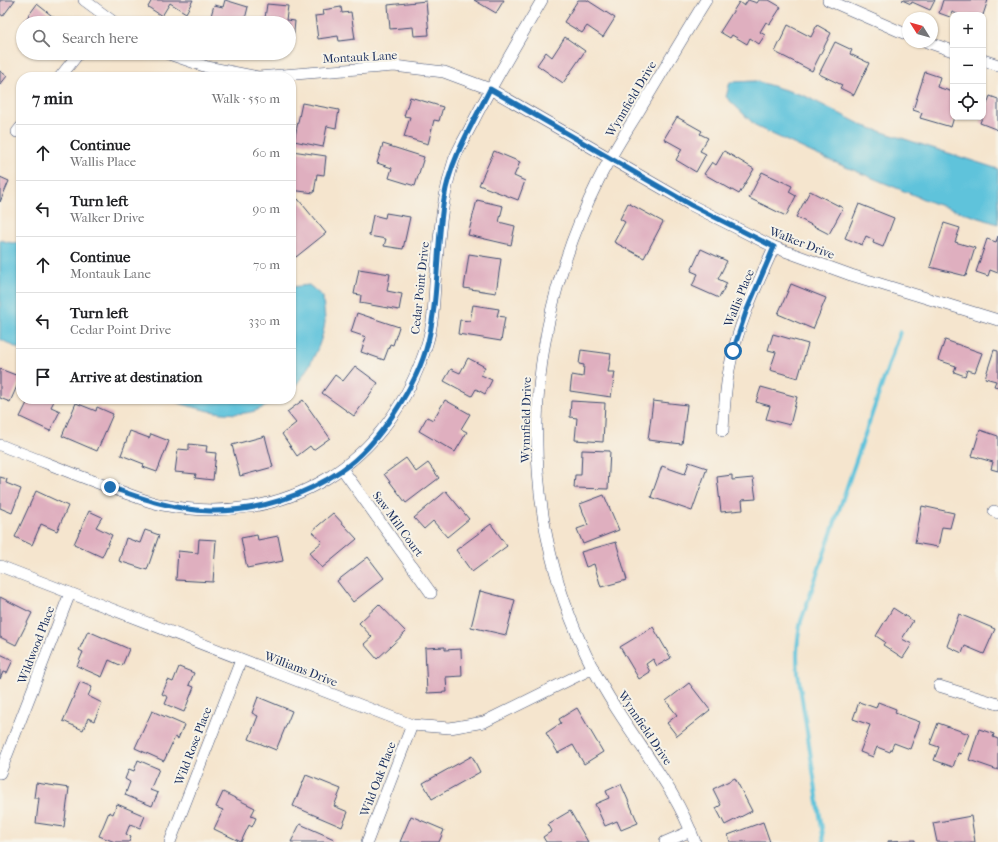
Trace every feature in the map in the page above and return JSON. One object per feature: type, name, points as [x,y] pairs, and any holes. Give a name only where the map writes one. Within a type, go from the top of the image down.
[{"type":"street","points":[[84,0],[102,16]]},
{"type":"street","name":"Cedar Point Drive","points":[[0,445],[161,505],[210,511],[252,508],[296,496],[343,470],[363,451],[391,417],[414,380],[428,342],[433,311],[444,198],[455,158],[490,89],[542,0]]},
{"type":"street","name":"Wynnfield Drive","points":[[695,842],[666,782],[615,707],[593,668],[571,619],[550,552],[538,480],[537,415],[542,357],[557,291],[582,216],[610,159],[706,0]]},
{"type":"street","points":[[828,0],[902,32]]},
{"type":"street","points":[[938,46],[950,50]]},
{"type":"street","points":[[64,72],[73,60]]},
{"type":"street","name":"Montauk Lane","points":[[185,60],[207,68],[230,72]]},
{"type":"street","points":[[986,61],[998,65]]},
{"type":"street","name":"Montauk Lane","points":[[296,74],[394,66],[444,72],[490,89],[610,159]]},
{"type":"street","name":"Walker Drive","points":[[610,159],[691,205],[774,247],[851,275],[998,320]]},
{"type":"street","name":"Wallis Place","points":[[723,431],[726,387],[735,344],[746,312],[774,247]]},
{"type":"street","name":"Saw Mill Court","points":[[343,470],[431,593]]},
{"type":"street","name":"Williams Drive","points":[[0,566],[412,725],[450,728],[484,722],[593,668]]},
{"type":"street","name":"Wildwood Place","points":[[0,773],[70,593]]},
{"type":"street","name":"Wild Rose Place","points":[[170,842],[241,660]]},
{"type":"street","points":[[939,686],[998,704]]},
{"type":"street","name":"Wild Oak Place","points":[[367,842],[412,725]]},
{"type":"street","points":[[665,842],[691,831]]},
{"type":"water","points":[[756,81],[805,96],[864,126],[998,169],[998,224],[933,203],[817,155],[757,127],[726,97],[730,82]]},
{"type":"water","points":[[0,240],[16,243],[16,347],[0,339]]},
{"type":"water","points":[[309,285],[323,297],[325,322],[321,340],[313,359],[296,385],[296,286]]},
{"type":"water","points":[[184,404],[270,404],[255,411],[233,414],[210,411]]},
{"type":"building","points":[[0,0],[15,0],[3,16],[0,14]]},
{"type":"building","points":[[152,0],[193,0],[186,13],[170,3],[162,16],[148,7]]},
{"type":"building","points":[[225,0],[248,7],[246,16],[211,16],[214,5],[223,7]]},
{"type":"building","points":[[474,0],[504,0],[496,13]]},
{"type":"building","points":[[578,0],[587,0],[615,18],[603,37],[587,26],[582,33],[564,22]]},
{"type":"building","points":[[748,0],[757,3],[759,0],[769,0],[781,7],[770,24],[766,22],[760,32],[765,35],[759,44],[750,38],[747,44],[732,35],[730,38],[720,32],[739,2],[744,6]]},
{"type":"building","points":[[902,0],[935,0],[930,10],[912,2],[911,4]]},
{"type":"building","points":[[943,0],[988,0],[984,12],[950,12],[950,17],[939,13]]},
{"type":"building","points":[[426,1],[429,35],[414,36],[413,27],[390,29],[388,5]]},
{"type":"building","points":[[37,4],[52,16],[28,16]]},
{"type":"building","points":[[267,4],[288,6],[287,16],[265,16]]},
{"type":"building","points":[[341,7],[342,13],[351,12],[355,39],[339,41],[338,36],[318,39],[315,16],[324,15],[323,10]]},
{"type":"building","points":[[788,25],[811,37],[817,25],[831,33],[812,71],[775,52]]},
{"type":"building","points":[[565,37],[585,51],[563,83],[537,65],[546,52],[552,57]]},
{"type":"building","points":[[835,42],[852,50],[850,54],[869,63],[854,95],[840,88],[842,85],[819,74]]},
{"type":"building","points":[[0,71],[7,76],[0,85]]},
{"type":"building","points":[[925,72],[940,77],[937,87],[950,91],[950,120],[953,120],[951,127],[920,118],[922,113],[913,110]]},
{"type":"building","points":[[990,96],[998,99],[998,130],[980,123],[981,120],[986,120],[986,107]]},
{"type":"building","points":[[410,97],[443,107],[439,121],[434,120],[428,144],[404,137],[410,117],[404,116]]},
{"type":"building","points":[[302,103],[339,110],[336,128],[327,126],[323,147],[296,141],[296,132]]},
{"type":"building","points":[[677,117],[702,131],[700,134],[708,138],[700,151],[706,154],[696,172],[676,160],[682,149],[664,139]]},
{"type":"building","points":[[383,144],[424,157],[415,186],[389,178],[392,168],[377,163]]},
{"type":"building","points":[[494,151],[520,162],[514,176],[525,181],[518,200],[479,185]]},
{"type":"building","points":[[724,151],[754,169],[739,194],[704,174],[712,162],[716,165]]},
{"type":"building","points":[[296,152],[326,156],[324,175],[317,174],[314,193],[296,191]]},
{"type":"building","points":[[762,172],[792,186],[789,192],[796,196],[786,216],[749,198]]},
{"type":"building","points":[[0,177],[9,181],[0,202]]},
{"type":"building","points":[[810,191],[843,208],[829,234],[796,217]]},
{"type":"building","points":[[298,199],[326,233],[296,257],[296,201]]},
{"type":"building","points":[[477,200],[503,206],[499,222],[515,226],[511,245],[468,235]]},
{"type":"building","points":[[628,203],[663,222],[644,258],[614,242],[625,222],[620,219]]},
{"type":"building","points":[[859,204],[894,218],[883,247],[873,243],[874,240],[866,236],[862,245],[845,238]]},
{"type":"building","points":[[386,213],[410,217],[403,249],[384,246],[386,239],[369,236],[373,215],[385,218]]},
{"type":"building","points":[[944,223],[960,228],[955,242],[975,248],[966,276],[930,267]]},
{"type":"building","points":[[998,236],[998,273],[990,270],[988,276],[976,272],[987,239],[996,242]]},
{"type":"building","points":[[701,249],[727,261],[718,279],[727,283],[719,298],[692,286],[698,274],[691,271]]},
{"type":"building","points":[[469,254],[501,259],[496,293],[464,288]]},
{"type":"building","points":[[359,269],[390,274],[387,291],[402,294],[399,310],[360,303],[361,295],[354,294]]},
{"type":"building","points":[[791,284],[826,298],[813,329],[778,314]]},
{"type":"building","points":[[473,305],[499,309],[497,316],[505,317],[501,341],[458,334],[460,320],[470,321]]},
{"type":"building","points":[[357,313],[399,327],[393,345],[390,344],[384,360],[361,352],[366,337],[351,332]]},
{"type":"building","points":[[773,334],[808,344],[798,378],[770,370],[776,352],[768,350]]},
{"type":"building","points":[[945,340],[982,353],[975,372],[967,370],[965,376],[954,372],[956,366],[938,360]]},
{"type":"building","points":[[581,350],[611,354],[608,372],[615,372],[611,397],[570,391],[572,375],[583,377],[584,365],[579,364]]},
{"type":"building","points":[[994,350],[998,351],[998,387],[994,386],[996,381],[985,378]]},
{"type":"building","points":[[468,358],[485,367],[481,375],[492,380],[485,394],[476,389],[472,396],[444,381],[451,369],[460,373]]},
{"type":"building","points":[[355,366],[378,383],[354,416],[322,393],[335,375],[343,381]]},
{"type":"building","points":[[0,369],[16,375],[16,388],[10,402],[0,398]]},
{"type":"building","points":[[761,387],[797,397],[790,425],[766,419],[770,406],[756,402]]},
{"type":"building","points":[[303,400],[330,438],[313,450],[310,446],[297,456],[282,434],[296,423],[287,412]]},
{"type":"building","points":[[445,400],[470,414],[461,429],[467,432],[455,452],[419,431],[427,417],[433,420]]},
{"type":"building","points":[[571,401],[605,403],[603,442],[575,440],[577,418],[570,417]]},
{"type":"building","points":[[653,401],[687,405],[682,444],[648,440]]},
{"type":"building","points":[[26,404],[52,404],[51,407],[60,411],[50,431],[20,417]]},
{"type":"building","points":[[76,404],[96,411],[97,407],[113,414],[97,451],[62,436]]},
{"type":"building","points":[[980,430],[998,436],[998,471],[991,469],[993,462],[972,456]]},
{"type":"building","points":[[130,431],[149,438],[151,434],[169,441],[157,472],[143,467],[144,464],[121,455]]},
{"type":"building","points":[[265,436],[273,467],[240,476],[232,445]]},
{"type":"building","points":[[189,444],[207,446],[206,452],[216,453],[213,480],[195,478],[196,474],[175,472],[178,449],[189,450]]},
{"type":"building","points":[[582,450],[610,451],[608,489],[574,488],[575,475],[581,475]]},
{"type":"building","points":[[406,458],[416,472],[428,463],[439,478],[406,503],[384,474]]},
{"type":"building","points":[[689,462],[707,468],[692,511],[651,497],[662,466],[685,474]]},
{"type":"building","points":[[732,475],[732,480],[753,478],[756,499],[742,500],[743,510],[721,512],[717,477]]},
{"type":"building","points":[[0,477],[7,479],[6,483],[21,489],[12,513],[0,508]]},
{"type":"building","points":[[36,491],[68,506],[57,531],[41,524],[32,545],[15,537]]},
{"type":"building","points":[[446,491],[469,519],[447,537],[433,521],[424,529],[414,518]]},
{"type":"building","points":[[604,495],[619,530],[583,544],[577,529],[588,525],[580,504]]},
{"type":"building","points":[[922,506],[954,513],[950,528],[942,527],[938,547],[915,543]]},
{"type":"building","points":[[89,511],[102,517],[96,527],[112,535],[102,557],[74,544]]},
{"type":"building","points":[[333,513],[357,539],[322,568],[309,553],[322,542],[312,531]]},
{"type":"building","points":[[491,524],[507,546],[472,572],[456,550]]},
{"type":"building","points":[[145,530],[159,535],[147,570],[119,561],[126,538],[140,543]]},
{"type":"building","points":[[257,535],[258,540],[278,536],[283,561],[247,568],[241,538]]},
{"type":"building","points":[[199,539],[216,540],[213,582],[176,580],[178,551],[198,553]]},
{"type":"building","points":[[616,542],[627,580],[601,587],[594,564],[586,567],[581,552]]},
{"type":"building","points":[[368,557],[384,578],[353,602],[337,581]]},
{"type":"building","points":[[480,591],[515,600],[506,635],[471,627]]},
{"type":"building","points":[[0,597],[32,613],[16,645],[0,637]]},
{"type":"building","points":[[379,604],[406,632],[377,659],[364,644],[372,637],[359,623]]},
{"type":"building","points":[[893,608],[913,621],[902,639],[912,644],[903,658],[883,645],[885,642],[876,636]]},
{"type":"building","points":[[959,614],[995,629],[984,654],[965,646],[962,653],[947,646]]},
{"type":"building","points":[[653,627],[671,658],[657,666],[653,659],[646,664],[650,672],[639,679],[620,647]]},
{"type":"building","points":[[88,631],[129,649],[122,666],[109,660],[102,677],[77,666],[83,652],[79,650]]},
{"type":"building","points":[[445,647],[445,650],[461,649],[462,676],[446,677],[447,692],[427,693],[425,648]]},
{"type":"building","points":[[0,654],[13,660],[7,673],[3,672],[0,679]]},
{"type":"building","points":[[179,667],[194,673],[189,685],[194,687],[184,712],[165,704],[168,697],[162,694],[168,680],[173,682]]},
{"type":"building","points":[[80,682],[92,687],[88,696],[102,703],[94,721],[88,718],[83,730],[63,721]]},
{"type":"building","points":[[689,683],[710,710],[677,736],[667,723],[677,715],[666,701]]},
{"type":"building","points":[[258,697],[292,711],[276,750],[249,739],[258,716],[252,713]]},
{"type":"building","points":[[859,702],[876,708],[878,702],[896,709],[895,713],[920,722],[910,749],[894,743],[890,752],[877,747],[873,757],[860,752],[870,725],[853,719]]},
{"type":"building","points":[[577,708],[603,752],[584,764],[573,745],[558,753],[546,733],[561,723],[559,719]]},
{"type":"building","points":[[152,711],[184,725],[178,739],[175,737],[164,761],[135,748]]},
{"type":"building","points":[[938,723],[969,734],[961,754],[958,753],[953,767],[934,760],[939,747],[930,744]]},
{"type":"building","points":[[979,729],[994,734],[993,737],[998,739],[998,770],[969,760]]},
{"type":"building","points":[[472,756],[480,772],[432,799],[423,783]]},
{"type":"building","points":[[138,760],[159,769],[150,790],[158,793],[152,806],[125,795],[130,782],[125,779],[129,769],[134,771]]},
{"type":"building","points":[[306,775],[341,789],[334,806],[348,812],[342,827],[293,806]]},
{"type":"building","points":[[735,778],[752,811],[725,825],[716,808],[721,805],[713,789]]},
{"type":"building","points":[[36,783],[69,788],[64,827],[36,823],[39,798],[34,798]]},
{"type":"building","points":[[621,784],[638,823],[621,830],[617,821],[605,826],[595,804],[609,798],[606,791]]},
{"type":"building","points":[[223,792],[255,808],[251,816],[256,818],[252,827],[249,825],[241,842],[214,829],[223,810],[216,807]]},
{"type":"building","points":[[117,804],[145,816],[140,828],[130,824],[126,834],[131,837],[129,842],[115,842],[99,836],[109,812],[113,814]]},
{"type":"building","points":[[570,811],[588,842],[546,842],[543,837],[552,831],[548,824]]},
{"type":"building","points":[[411,816],[444,830],[439,842],[400,842]]},
{"type":"building","points":[[971,816],[975,842],[937,842],[933,823]]},
{"type":"building","points":[[763,822],[770,842],[730,842],[728,835]]},
{"type":"building","points":[[300,824],[334,839],[333,842],[291,842]]},
{"type":"building","points":[[915,840],[915,842],[888,842],[888,841]]},
{"type":"waterway","points":[[824,842],[798,673],[797,653],[799,634],[801,621],[900,332]]},
{"type":"route","points":[[110,487],[161,505],[210,511],[252,508],[296,496],[343,470],[363,451],[391,417],[414,380],[428,342],[433,311],[444,198],[455,158],[490,89],[691,205],[774,247],[746,312],[733,351]]}]
